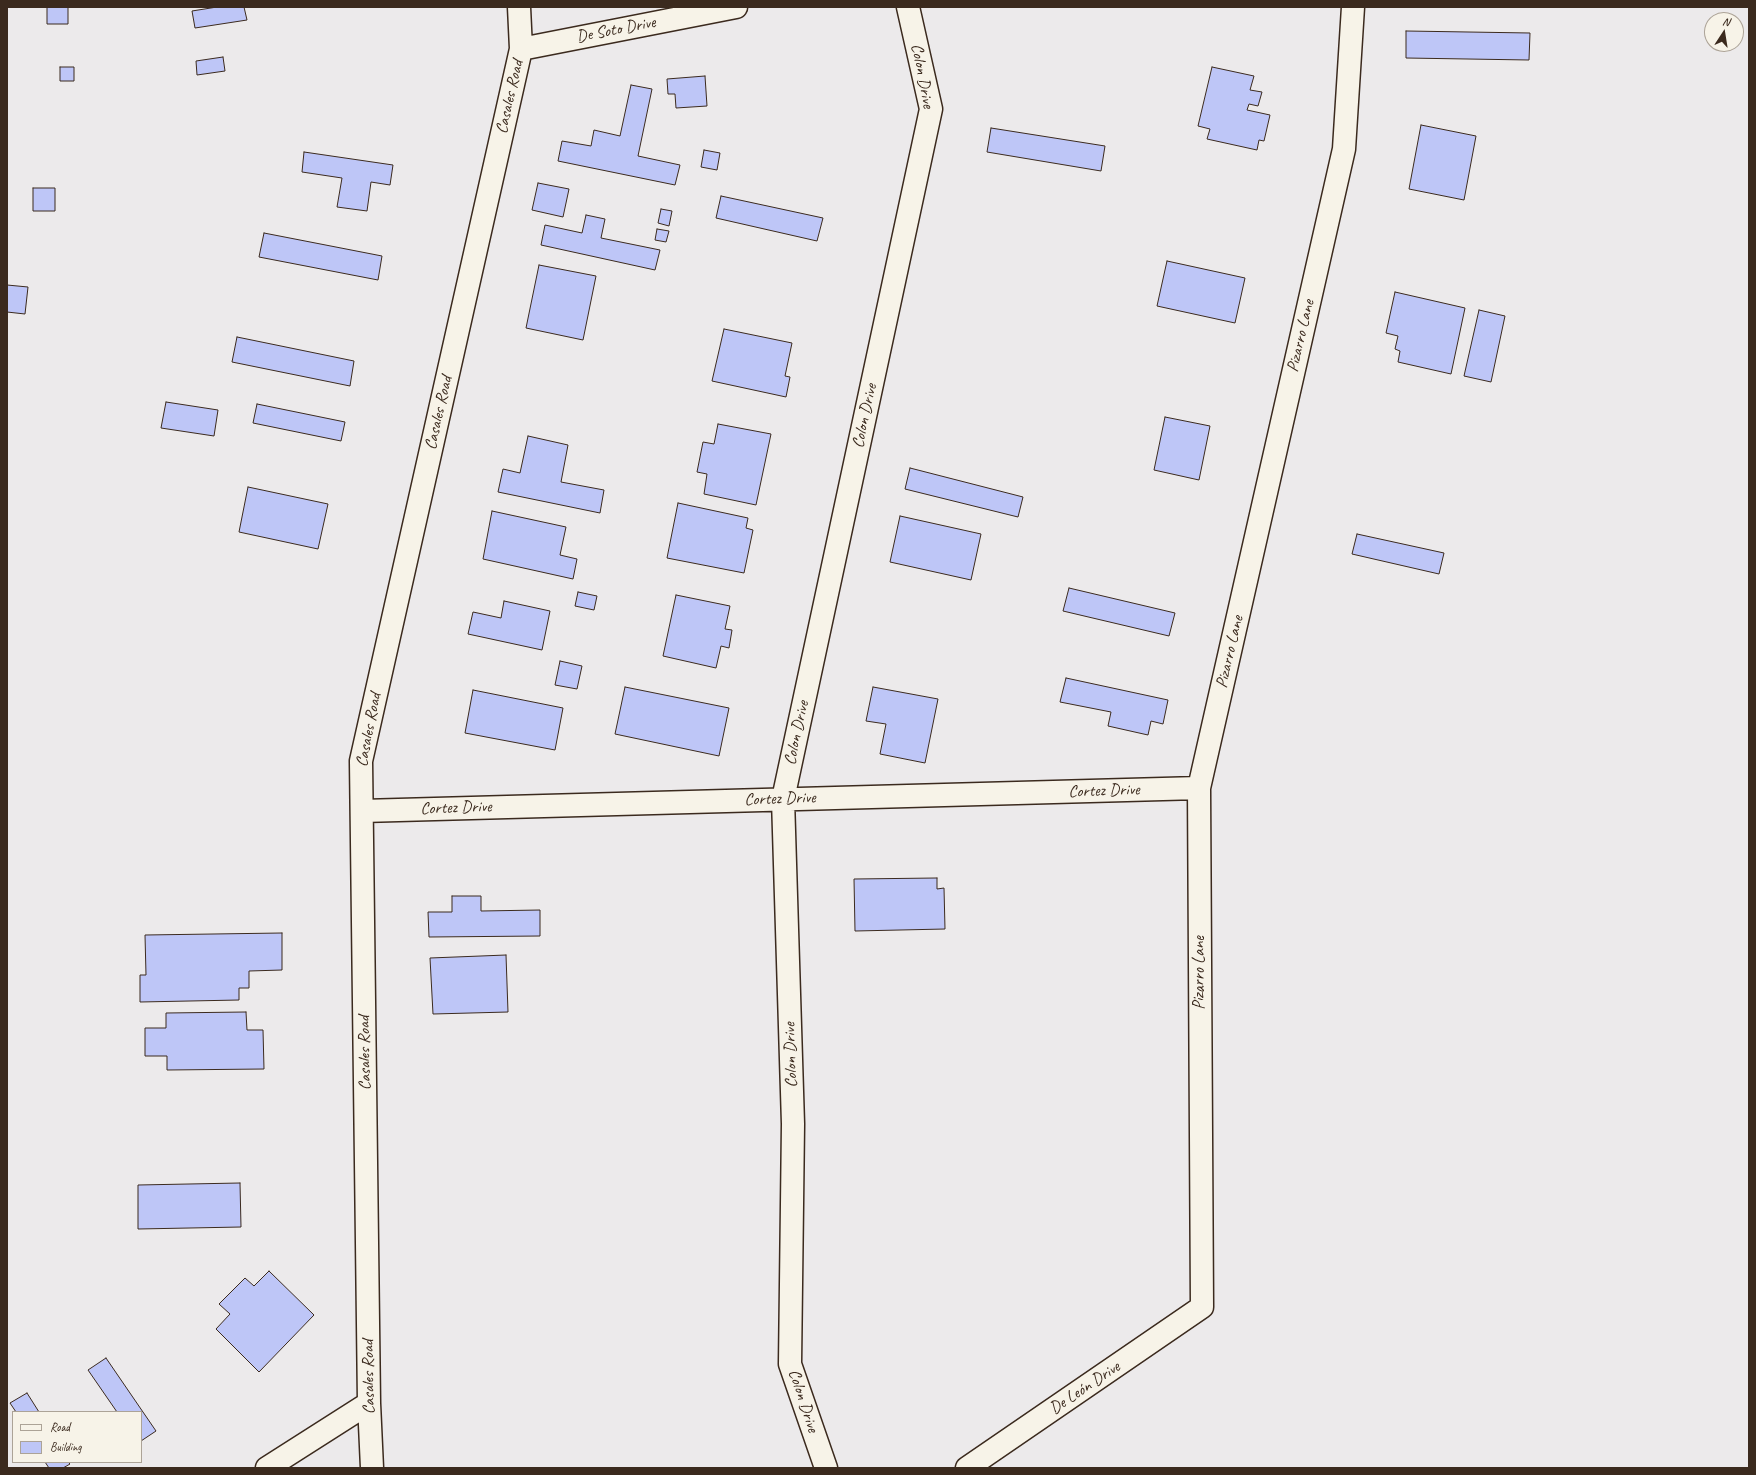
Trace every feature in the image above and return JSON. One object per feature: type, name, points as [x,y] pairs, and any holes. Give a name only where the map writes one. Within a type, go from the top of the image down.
[{"type":"street","name":"Casales Road","points":[[372,1468],[369,1403],[361,761],[521,49],[519,7]]},
{"type":"street","name":"De Soto Drive","points":[[521,49],[736,7]]},
{"type":"street","name":"Colon Drive","points":[[826,1468],[790,1364],[793,1124],[783,799],[931,108],[908,7]]},
{"type":"street","name":"Pizarro Lane","points":[[1202,1307],[1199,788],[1344,149],[1352,7]]},
{"type":"street","name":"Cortez Drive","points":[[362,811],[1199,788]]},
{"type":"street","name":"De León Drive","points":[[967,1468],[1202,1307]]},
{"type":"street","points":[[267,1468],[369,1403]]},
{"type":"building","points":[[47,7],[68,7],[68,24],[47,24]]},
{"type":"building","points":[[217,7],[244,7],[247,20],[195,28],[192,11]]},
{"type":"building","points":[[1406,31],[1530,33],[1529,60],[1406,58]]},
{"type":"building","points":[[223,57],[225,71],[197,75],[196,61]]},
{"type":"building","points":[[60,67],[74,67],[74,81],[60,81]]},
{"type":"building","points":[[1212,67],[1254,76],[1250,90],[1262,92],[1258,106],[1249,104],[1247,110],[1270,115],[1264,141],[1259,140],[1257,150],[1207,139],[1210,129],[1198,126]]},
{"type":"building","points":[[705,76],[707,106],[676,108],[675,94],[668,94],[667,79]]},
{"type":"building","points":[[631,85],[652,89],[638,156],[680,165],[675,185],[558,161],[562,141],[591,146],[594,130],[620,136]]},
{"type":"building","points":[[1421,125],[1476,136],[1464,200],[1409,189]]},
{"type":"building","points":[[991,128],[1105,146],[1101,171],[987,152]]},
{"type":"building","points":[[704,150],[720,153],[717,170],[701,167]]},
{"type":"building","points":[[304,152],[393,165],[390,185],[371,182],[367,211],[337,207],[342,178],[302,172]]},
{"type":"building","points":[[538,183],[569,189],[563,217],[532,210]]},
{"type":"building","points":[[33,188],[55,188],[55,211],[33,211]]},
{"type":"building","points":[[721,196],[823,218],[817,241],[716,218]]},
{"type":"building","points":[[661,209],[672,211],[669,226],[658,223]]},
{"type":"building","points":[[586,215],[605,219],[601,238],[660,250],[655,270],[541,245],[545,225],[582,233]]},
{"type":"building","points":[[657,229],[669,231],[666,242],[655,240]]},
{"type":"building","points":[[264,233],[382,256],[378,280],[259,257]]},
{"type":"building","points":[[1167,261],[1245,278],[1235,323],[1157,306]]},
{"type":"building","points":[[539,265],[596,276],[583,340],[526,328]]},
{"type":"building","points":[[7,285],[28,287],[25,314],[7,312]]},
{"type":"building","points":[[1395,292],[1465,308],[1451,374],[1398,362],[1400,351],[1395,349],[1398,336],[1386,333]]},
{"type":"building","points":[[1479,310],[1505,316],[1491,382],[1464,376]]},
{"type":"building","points":[[724,329],[792,343],[785,376],[790,377],[786,397],[712,381]]},
{"type":"building","points":[[237,337],[354,361],[350,386],[232,362]]},
{"type":"building","points":[[166,402],[218,410],[214,436],[161,428]]},
{"type":"building","points":[[257,404],[345,422],[341,441],[253,423]]},
{"type":"building","points":[[1165,417],[1210,426],[1199,480],[1154,470]]},
{"type":"building","points":[[718,424],[771,434],[756,505],[704,494],[707,474],[697,472],[703,442],[714,444]]},
{"type":"building","points":[[528,436],[568,445],[561,482],[604,490],[600,513],[498,492],[503,469],[520,473]]},
{"type":"building","points":[[910,468],[1023,497],[1018,517],[905,489]]},
{"type":"building","points":[[248,487],[328,504],[318,549],[239,532]]},
{"type":"building","points":[[678,503],[748,518],[746,528],[753,530],[744,573],[667,558]]},
{"type":"building","points":[[492,511],[566,527],[560,555],[577,559],[573,579],[483,559]]},
{"type":"building","points":[[900,516],[981,534],[971,580],[890,562]]},
{"type":"building","points":[[1357,534],[1444,553],[1439,574],[1352,554]]},
{"type":"building","points":[[1069,588],[1175,613],[1169,636],[1063,611]]},
{"type":"building","points":[[578,592],[597,596],[594,610],[575,606]]},
{"type":"building","points":[[676,595],[730,606],[725,629],[732,630],[729,648],[721,646],[716,668],[663,656]]},
{"type":"building","points":[[504,601],[550,611],[542,650],[468,634],[473,612],[501,618]]},
{"type":"building","points":[[560,661],[582,666],[577,689],[555,685]]},
{"type":"building","points":[[1066,678],[1168,700],[1163,724],[1151,721],[1148,735],[1108,726],[1111,712],[1060,702]]},
{"type":"building","points":[[625,687],[729,708],[719,756],[615,734]]},
{"type":"building","points":[[873,687],[938,699],[925,763],[880,754],[886,724],[866,721]]},
{"type":"building","points":[[473,690],[563,708],[555,750],[465,733]]},
{"type":"building","points":[[937,878],[937,889],[944,888],[945,929],[855,931],[854,879]]},
{"type":"building","points":[[452,896],[481,896],[481,911],[540,910],[540,936],[429,937],[428,912],[452,912]]},
{"type":"building","points":[[282,933],[282,970],[249,971],[249,988],[239,988],[239,1000],[140,1002],[140,975],[146,975],[145,935]]},
{"type":"building","points":[[506,955],[508,1012],[433,1014],[430,958]]},
{"type":"building","points":[[246,1012],[247,1030],[263,1030],[264,1069],[167,1070],[167,1056],[145,1056],[145,1028],[166,1028],[166,1013]]},
{"type":"building","points":[[240,1183],[241,1227],[138,1229],[138,1185]]},
{"type":"building","points":[[269,1271],[314,1315],[259,1372],[216,1329],[230,1314],[219,1304],[245,1278],[254,1286]]},
{"type":"building","points":[[106,1358],[156,1431],[142,1440],[142,1411],[116,1411],[88,1370]]},
{"type":"building","points":[[27,1393],[38,1411],[15,1411],[10,1403]]},
{"type":"building","points":[[46,1463],[70,1464],[63,1468],[49,1468]]}]
